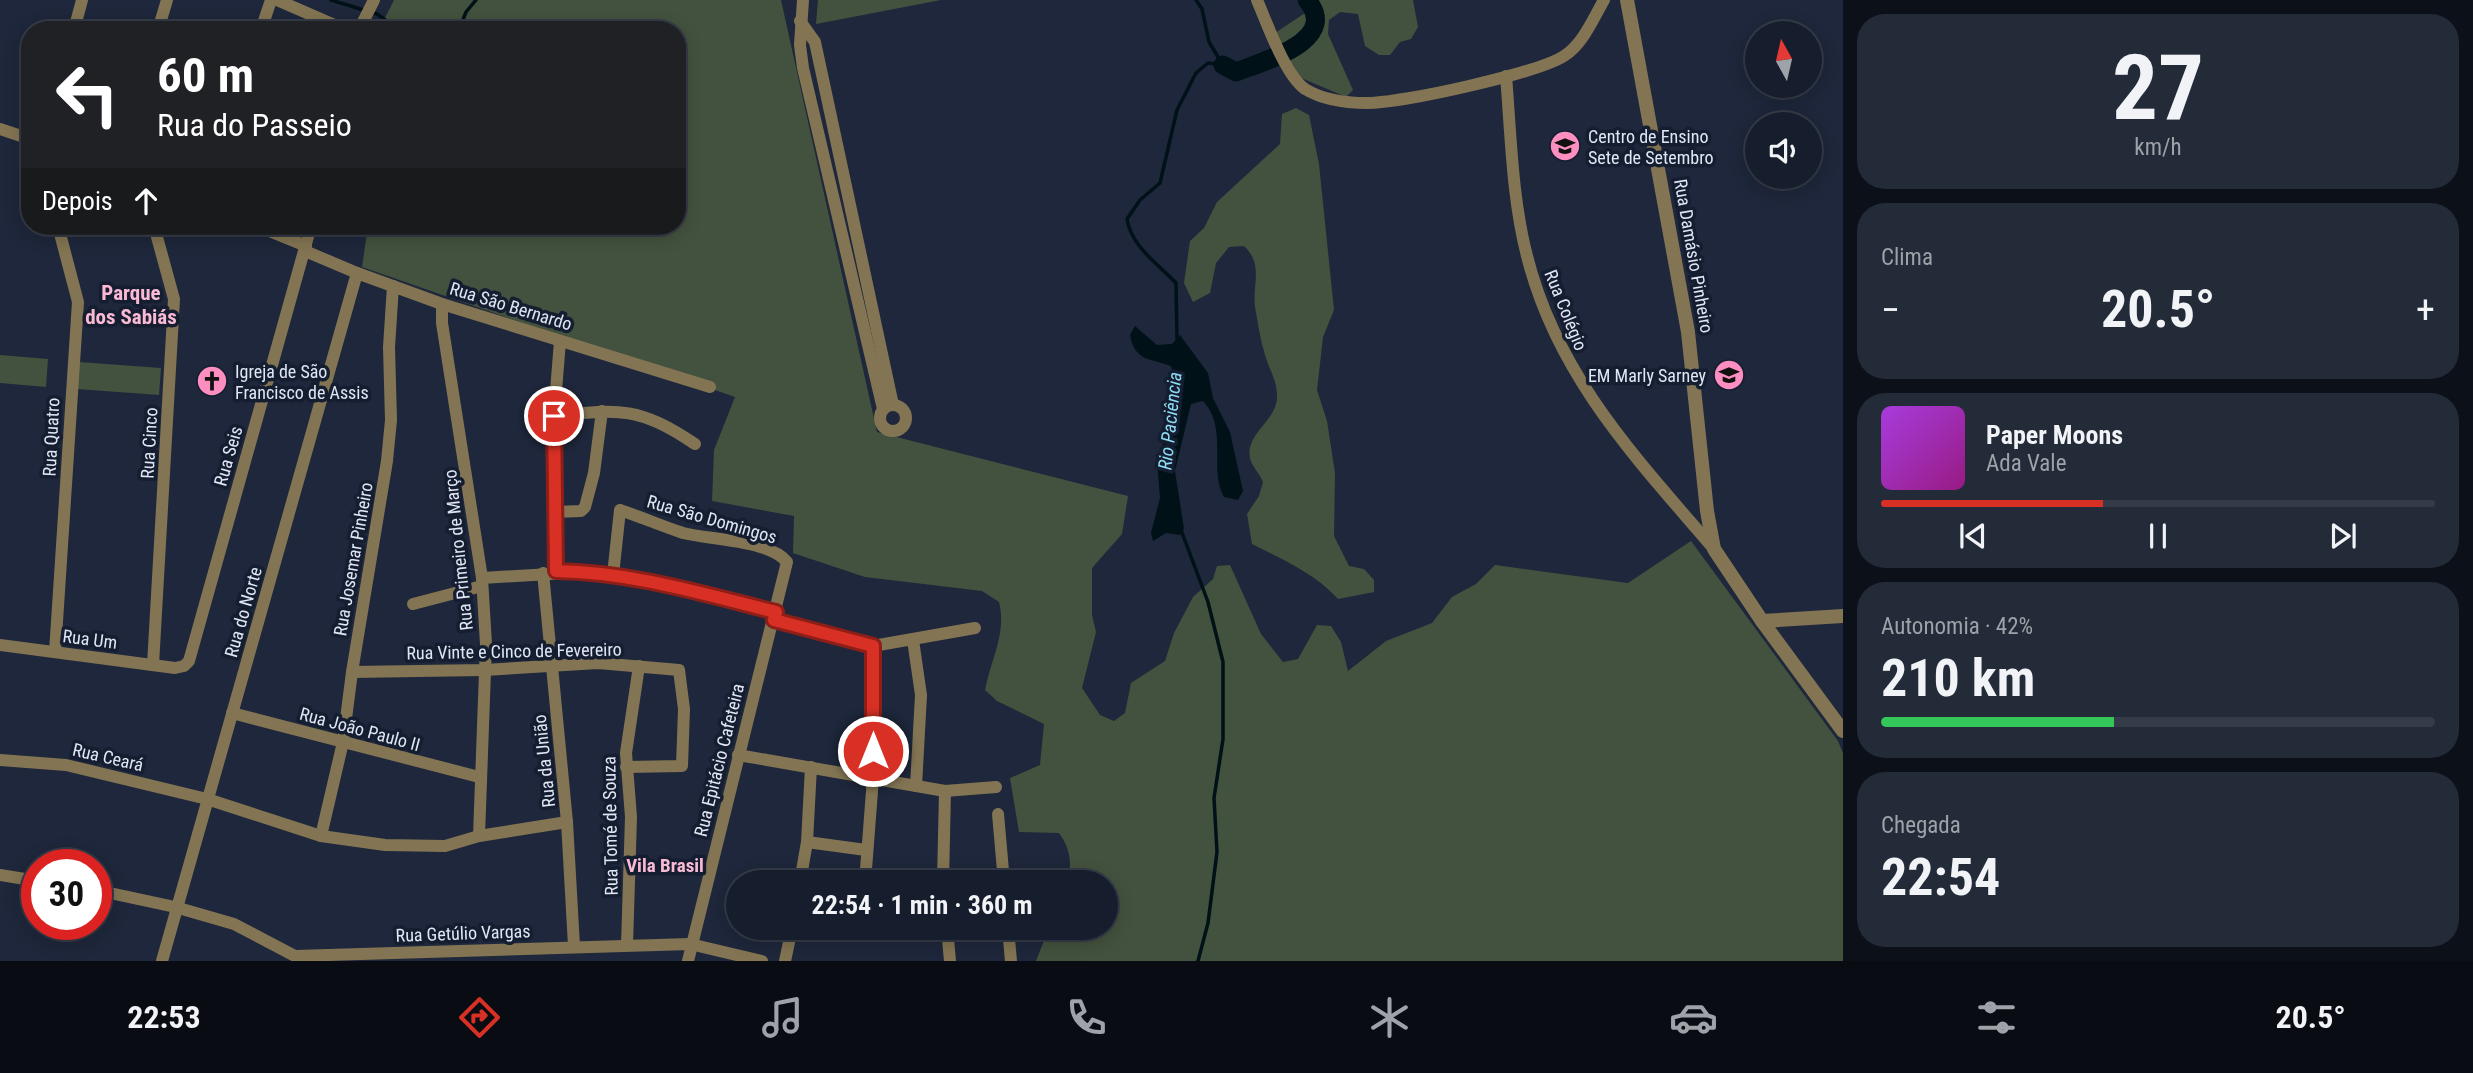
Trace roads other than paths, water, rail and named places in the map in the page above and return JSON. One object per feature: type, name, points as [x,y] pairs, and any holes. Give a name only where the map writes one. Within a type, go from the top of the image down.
[{"type":"street","points":[[76,21],[82,0]]},
{"type":"street","points":[[161,21],[167,0]]},
{"type":"street","points":[[264,21],[271,0]]},
{"type":"street","points":[[277,0],[325,21]]},
{"type":"street","points":[[803,0],[800,20],[803,68],[888,407]]},
{"type":"street","points":[[1257,0],[1284,59],[1304,88],[1334,100],[1369,103],[1406,98],[1506,76],[1565,55],[1579,43],[1604,0]]},
{"type":"street","name":"Rua Damásio Pinheiro","points":[[1627,0],[1688,331],[1707,511],[1714,549],[1762,621],[1843,731]]},
{"type":"street","points":[[364,21],[373,3]]},
{"type":"street","name":"Rua Colégio","points":[[1506,76],[1521,233],[1538,294],[1555,335],[1586,392],[1670,500],[1714,549]]},
{"type":"street","points":[[0,129],[21,136]]},
{"type":"street","name":"Rua Quatro","points":[[55,652],[78,302],[60,235]]},
{"type":"street","name":"Rua Cinco","points":[[153,665],[174,299],[156,235]]},
{"type":"street","name":"Rua São Bernardo","points":[[277,235],[357,273],[393,286],[710,387]]},
{"type":"street","name":"Rua Seis","points":[[175,668],[184,666],[189,661],[309,235]]},
{"type":"street","name":"Rua do Norte","points":[[162,961],[175,907],[357,273]]},
{"type":"street","name":"Rua Josemar Pinheiro","points":[[321,836],[343,742],[391,420],[389,347],[393,286]]},
{"type":"street","name":"Rua Primeiro de Março","points":[[442,303],[442,323],[482,582],[485,670],[479,777],[479,836]]},
{"type":"street","points":[[556,571],[554,416],[560,341]]},
{"type":"street","points":[[554,416],[602,411],[653,418],[695,444]]},
{"type":"street","points":[[554,512],[581,511],[585,507],[594,473],[602,411]]},
{"type":"street","name":"Rua São Domingos","points":[[613,575],[620,510],[683,533],[777,554],[786,559],[788,568]]},
{"type":"street","name":"Rua Epitácio Cafeteira","points":[[688,961],[738,755],[788,568]]},
{"type":"street","points":[[413,604],[482,582],[556,571],[613,575],[775,616],[873,646],[975,628]]},
{"type":"street","name":"Rua da União","points":[[542,573],[567,822],[574,946]]},
{"type":"street","points":[[1762,621],[1843,616]]},
{"type":"street","points":[[914,640],[921,718],[916,786]]},
{"type":"street","name":"Rua Um","points":[[0,645],[175,668]]},
{"type":"street","points":[[865,870],[873,778],[873,646]]},
{"type":"street","name":"Rua Vinte e Cinco de Fevereiro","points":[[352,672],[485,670],[552,665],[677,669],[682,674],[684,709],[682,766],[626,767]]},
{"type":"street","name":"Rua Tomé de Souza","points":[[627,945],[631,817],[626,767],[639,666]]},
{"type":"street","name":"Rua João Paulo II","points":[[232,713],[479,777]]},
{"type":"street","points":[[738,755],[945,791],[996,787]]},
{"type":"street","name":"Rua Ceará","points":[[0,760],[66,765],[207,799],[321,836],[418,848],[445,846],[479,836],[567,822]]},
{"type":"street","points":[[802,870],[807,842],[811,767]]},
{"type":"street","points":[[943,870],[945,791]]},
{"type":"street","points":[[998,814],[1003,870]]},
{"type":"street","points":[[807,842],[866,850]]},
{"type":"street","points":[[0,875],[21,878]]},
{"type":"street","name":"Rua Getúlio Vargas","points":[[112,893],[175,907],[234,924],[297,958],[456,956],[574,946],[690,944],[761,961]]},
{"type":"street","points":[[785,961],[789,940]]},
{"type":"street","points":[[948,940],[950,961]]},
{"type":"street","points":[[1007,960],[1008,940]]},
{"type":"waterway","points":[[331,0],[377,14],[387,21]]},
{"type":"waterway","points":[[462,21],[476,0]]},
{"type":"waterway","points":[[1196,0],[1202,9],[1209,42],[1223,65]]},
{"type":"waterway","name":"Rio Paciência","points":[[1223,65],[1236,72],[1279,55],[1307,38],[1314,27],[1315,14],[1307,0]]},
{"type":"waterway","name":"Rio Paciência","points":[[1177,339],[1176,283],[1140,246],[1127,219],[1140,200],[1160,183],[1177,110],[1196,73],[1208,63],[1223,65]]},
{"type":"waterway","name":"Rio Paciência","points":[[1181,530],[1208,602],[1223,662],[1223,739],[1214,798],[1217,852],[1208,923],[1198,961]]},
{"type":"place","name":"Centro de Ensino Sete de Setembro","points":[[1565,146]]},
{"type":"place","name":"EM Marly Sarney","points":[[1729,375]]},
{"type":"place","name":"Igreja de São Francisco de Assis","points":[[212,381]]},
{"type":"district","name":"Parque dos Sabiás","points":[[131,305]]},
{"type":"district","name":"Vila Brasil","points":[[665,865]]}]
